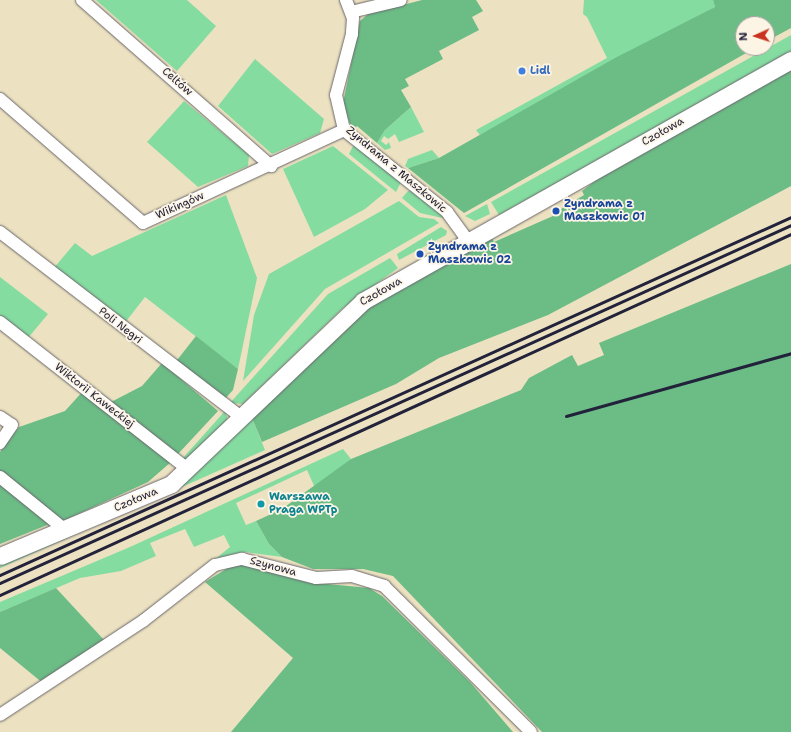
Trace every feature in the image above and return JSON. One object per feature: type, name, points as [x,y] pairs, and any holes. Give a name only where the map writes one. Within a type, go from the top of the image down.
[{"type":"street","name":"Celtów","points":[[82,0],[270,166]]},
{"type":"street","name":"Zyndrama z Maszkowic","points":[[346,0],[351,12],[352,34],[336,91],[344,130],[447,212],[468,241]]},
{"type":"street","points":[[351,12],[401,0]]},
{"type":"street","name":"Czołowa","points":[[0,556],[157,491],[189,470],[353,308],[468,241],[791,60]]},
{"type":"street","name":"Wikingów","points":[[0,99],[143,222],[270,166],[344,130]]},
{"type":"street","name":"Poli Negri","points":[[0,232],[241,417]]},
{"type":"street","name":"Wiktorii Kaweckiej","points":[[0,322],[189,470]]},
{"type":"street","points":[[0,416],[12,425],[0,443]]},
{"type":"street","points":[[0,477],[64,529]]},
{"type":"street","name":"Szynowa","points":[[0,716],[144,621],[214,565],[242,559],[316,578],[352,576],[384,586],[531,732]]},
{"type":"green space","points":[[96,0],[187,0],[216,26],[177,71]]},
{"type":"green space","points":[[422,0],[476,0],[483,11],[472,17],[479,30],[439,51],[443,59],[405,79],[409,86],[401,90],[411,107],[385,130],[377,143],[357,126],[354,129],[351,127],[343,103],[360,21],[368,14]]},
{"type":"green space","points":[[584,0],[713,0],[715,7],[480,135],[476,130],[607,58],[587,17],[583,14]]},
{"type":"green space","points":[[713,0],[791,0],[791,28],[775,37],[775,16],[735,16],[735,56],[741,56],[464,213],[408,168],[439,158],[615,58],[715,7]]},
{"type":"green space","points":[[791,35],[791,53],[499,215],[491,202],[753,56],[775,56],[775,44]]},
{"type":"green space","points":[[255,59],[324,119],[320,133],[272,154],[218,106]]},
{"type":"green space","points":[[791,68],[791,186],[548,315],[439,358],[396,384],[262,442],[252,418],[366,306],[492,238],[494,242],[562,212],[561,209],[584,195],[582,191],[607,172]]},
{"type":"green space","points":[[184,101],[249,155],[248,166],[198,187],[147,142]]},
{"type":"green space","points":[[411,107],[424,132],[399,142],[395,134],[388,139],[384,136],[381,141],[386,145],[389,142],[391,148],[385,150],[377,143],[385,130]]},
{"type":"green space","points":[[354,144],[401,182],[396,192],[349,154]]},
{"type":"green space","points":[[333,146],[388,190],[365,209],[314,237],[283,169]]},
{"type":"green space","points":[[432,150],[439,158],[408,168],[405,166],[408,159]]},
{"type":"green space","points":[[408,191],[412,191],[447,219],[420,213],[402,198]]},
{"type":"green space","points":[[226,195],[257,278],[238,369],[145,297],[124,324],[53,269],[75,243],[92,256]]},
{"type":"green space","points":[[399,201],[419,217],[434,219],[439,223],[325,289],[243,381],[254,315],[269,274]]},
{"type":"green space","points":[[487,204],[490,214],[475,221],[465,216]]},
{"type":"green space","points":[[441,227],[447,231],[446,235],[399,260],[397,254]]},
{"type":"green space","points":[[390,258],[398,268],[343,308],[243,404],[230,403],[328,294]]},
{"type":"green space","points":[[791,264],[791,732],[542,732],[393,576],[363,569],[313,569],[282,557],[269,544],[256,521],[282,509],[351,459],[521,390],[529,378],[572,355],[578,366],[604,355],[599,343]]},
{"type":"green space","points":[[0,277],[48,314],[28,338],[0,316]]},
{"type":"green space","points":[[196,336],[238,369],[233,390],[223,401],[174,364]]},
{"type":"green space","points":[[162,363],[218,411],[178,454],[111,402],[142,386]]},
{"type":"green space","points":[[84,390],[171,462],[148,482],[63,521],[0,472],[0,452],[19,427],[65,411]]},
{"type":"green space","points":[[225,411],[228,420],[188,459],[182,459]]},
{"type":"green space","points":[[252,418],[265,450],[0,568],[0,562],[179,488]]},
{"type":"green space","points":[[343,449],[351,459],[315,488],[307,470],[236,503],[246,525],[256,521],[269,544],[282,557],[245,552],[214,560],[230,547],[224,535],[194,547],[185,529],[150,543],[156,556],[121,571],[80,578],[0,612],[0,602],[130,547]]},
{"type":"green space","points":[[0,481],[52,523],[0,544]]},
{"type":"green space","points":[[236,563],[317,583],[369,588],[382,596],[470,682],[513,732],[231,732],[293,658],[205,582]]},
{"type":"green space","points":[[56,588],[105,641],[44,684],[0,648],[0,612]]},
{"type":"railway","points":[[0,575],[791,217]]},
{"type":"railway","points":[[0,583],[791,225]]},
{"type":"railway","points":[[0,595],[791,234]]},
{"type":"railway","points":[[566,416],[791,353]]},
{"type":"place","name":"Lidl","points":[[522,71]]},
{"type":"place","name":"Zyndrama z Maszkowic 01","points":[[556,211]]},
{"type":"place","name":"Zyndrama z Maszkowic 02","points":[[420,254]]},
{"type":"place","name":"Warszawa Praga WPTp","points":[[261,504]]}]
